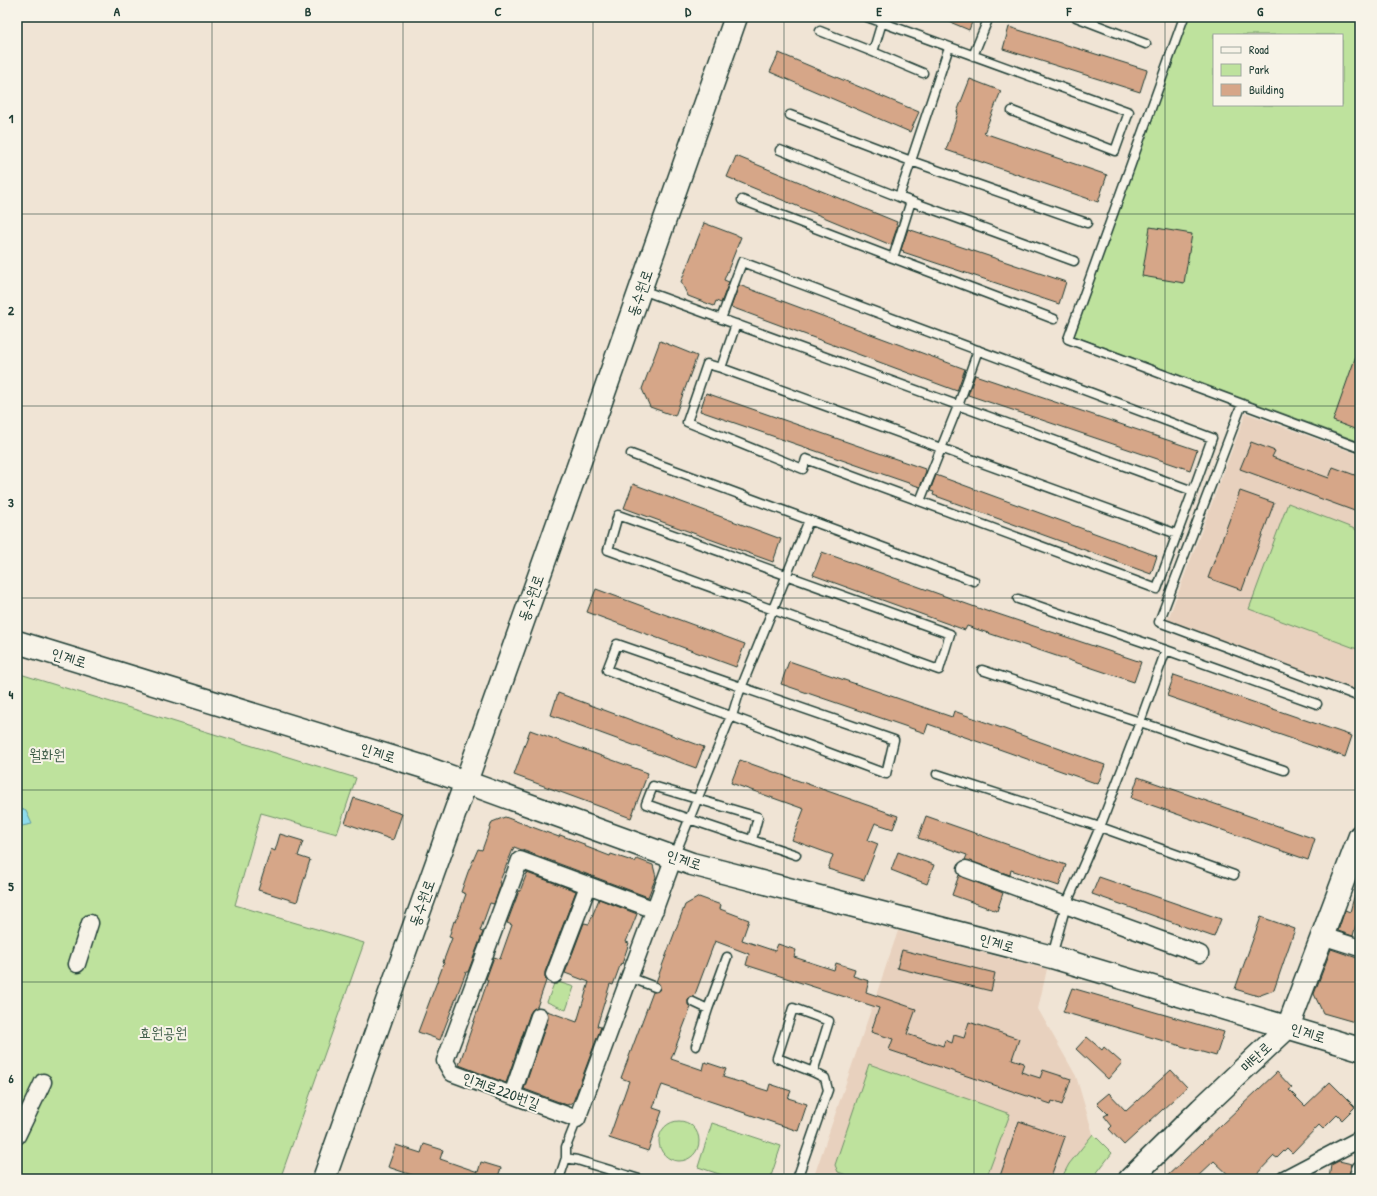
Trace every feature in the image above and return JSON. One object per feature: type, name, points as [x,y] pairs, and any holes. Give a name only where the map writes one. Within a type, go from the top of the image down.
[{"type":"street","name":"동수원로","points":[[324,1179],[372,1039],[466,781],[641,290],[736,17]]},
{"type":"street","name":"인계로","points":[[17,642],[466,781],[692,864],[1052,957],[1360,1049]]},
{"type":"street","name":"매탄로","points":[[1130,1179],[1200,1109],[1288,1027],[1360,836]]},
{"type":"street","points":[[577,1119],[674,858]]},
{"type":"street","name":"인계로220번길","points":[[577,1119],[452,1073],[445,1061],[520,860],[655,910]]},
{"type":"street","points":[[966,869],[1200,954]]},
{"type":"street","points":[[554,975],[588,886]]},
{"type":"street","points":[[77,964],[90,923]]},
{"type":"street","points":[[1322,936],[1360,948]]},
{"type":"street","points":[[512,1095],[539,1016]]},
{"type":"street","points":[[17,1136],[42,1082]]},
{"type":"street","points":[[1284,1179],[1360,1139]]},
{"type":"street","points":[[1357,1179],[1360,1169]]},
{"type":"lane","points":[[867,17],[1129,112],[1115,151],[1012,111]]},
{"type":"lane","points":[[974,56],[989,17]]},
{"type":"lane","points":[[1076,17],[1146,44]]},
{"type":"lane","points":[[1184,17],[1068,339],[1360,448]]},
{"type":"lane","points":[[873,52],[882,22]]},
{"type":"lane","points":[[820,31],[922,73]]},
{"type":"lane","points":[[899,197],[949,47]]},
{"type":"lane","points":[[790,115],[911,161],[1087,223]]},
{"type":"lane","points":[[780,150],[899,197],[1074,261]]},
{"type":"lane","points":[[742,200],[1054,319]]},
{"type":"lane","points":[[893,258],[912,201]]},
{"type":"lane","points":[[721,319],[742,262],[1212,438],[1157,589],[806,459],[803,469],[687,422],[707,364],[1177,534]]},
{"type":"lane","points":[[641,290],[1193,492]]},
{"type":"lane","points":[[721,368],[736,324]]},
{"type":"lane","points":[[920,501],[958,406],[978,350]]},
{"type":"lane","points":[[1242,404],[1159,622],[1360,697]]},
{"type":"lane","points":[[631,454],[974,580]]},
{"type":"lane","points":[[618,515],[950,634],[938,670],[773,610],[608,550],[618,515]]},
{"type":"lane","points":[[674,858],[788,576],[809,520]]},
{"type":"lane","points":[[1018,599],[1317,704]]},
{"type":"lane","points":[[617,644],[742,688],[894,740],[886,774],[607,670],[617,644]]},
{"type":"lane","points":[[1052,957],[1066,905],[1100,827],[1166,650]]},
{"type":"lane","points":[[982,670],[1284,770]]},
{"type":"lane","points":[[937,774],[1100,827],[1234,874]]},
{"type":"lane","points":[[752,840],[758,816],[697,800],[653,786],[646,804],[796,855]]},
{"type":"lane","points":[[696,1046],[727,957]]},
{"type":"lane","points":[[629,977],[655,987]]},
{"type":"lane","points":[[692,1002],[708,1009]]},
{"type":"lane","points":[[797,1179],[828,1090],[825,1078],[776,1058],[793,1008],[829,1021],[813,1072]]},
{"type":"lane","points":[[559,1179],[566,1158],[566,1147],[577,1119]]},
{"type":"lane","points":[[566,1158],[639,1179]]},
{"type":"shaded area","points":[[1246,413],[1360,455],[1360,693],[1167,622]]},
{"type":"shaded area","points":[[898,931],[1047,969],[1038,1009],[1076,1076],[1093,1134],[1069,1164],[1061,1179],[813,1179]]},
{"type":"green space","points":[[1188,17],[1360,17],[1360,442],[1074,336]]},
{"type":"green space","points":[[1288,503],[1360,531],[1360,650],[1249,609]]},
{"type":"green space","name":"효원공원","points":[[17,673],[356,778],[337,834],[261,813],[235,905],[364,943],[280,1179],[17,1179]]},
{"type":"green space","points":[[555,981],[574,987],[566,1010],[547,1002]]},
{"type":"green space","points":[[869,1064],[1010,1114],[986,1179],[858,1179],[838,1172],[835,1165]]},
{"type":"green space","points":[[683,1121],[690,1124],[696,1130],[699,1141],[698,1149],[690,1158],[683,1161],[675,1161],[668,1158],[660,1149],[659,1137],[662,1130],[671,1122]]},
{"type":"green space","points":[[712,1123],[781,1146],[770,1179],[734,1179],[698,1167]]},
{"type":"green space","points":[[1093,1134],[1112,1153],[1092,1179],[1061,1179],[1069,1164]]},
{"type":"water","points":[[17,807],[20,807],[26,811],[32,824],[17,827]]},
{"type":"building","points":[[938,17],[974,17],[969,30]]},
{"type":"building","points":[[1009,27],[1147,70],[1140,92],[1003,49]]},
{"type":"building","points":[[779,53],[919,112],[910,132],[770,72]]},
{"type":"building","points":[[970,79],[1001,91],[984,133],[1107,175],[1098,202],[946,150],[958,113],[957,112]]},
{"type":"building","points":[[736,156],[897,222],[896,225],[898,225],[891,245],[727,177]]},
{"type":"building","points":[[704,223],[741,237],[724,280],[729,282],[721,303],[716,301],[714,306],[688,296],[681,282]]},
{"type":"building","points":[[1150,227],[1192,234],[1184,283],[1142,276]]},
{"type":"building","points":[[908,229],[1066,282],[1059,304],[903,252],[904,251],[901,250]]},
{"type":"building","points":[[739,285],[965,369],[957,391],[731,307]]},
{"type":"building","points":[[660,341],[697,356],[675,416],[650,407],[642,389]]},
{"type":"building","points":[[1358,350],[1360,351],[1360,431],[1333,421]]},
{"type":"building","points":[[975,375],[1197,450],[1190,470],[968,395]]},
{"type":"building","points":[[706,393],[925,469],[926,471],[920,487],[700,411]]},
{"type":"building","points":[[1251,442],[1275,451],[1272,457],[1329,478],[1333,467],[1360,477],[1360,513],[1240,469]]},
{"type":"building","points":[[936,475],[1157,556],[1151,574],[933,495],[934,492],[930,491]]},
{"type":"building","points":[[633,484],[781,539],[773,562],[624,508]]},
{"type":"building","points":[[1240,491],[1274,503],[1242,590],[1208,578]]},
{"type":"building","points":[[822,552],[989,612],[1141,662],[1134,682],[967,626],[965,630],[813,575]]},
{"type":"building","points":[[596,589],[745,644],[736,667],[587,612]]},
{"type":"building","points":[[789,661],[952,717],[954,711],[1105,765],[1098,784],[928,724],[925,733],[781,684]]},
{"type":"building","points":[[1174,675],[1352,736],[1345,757],[1167,696]]},
{"type":"building","points":[[558,693],[704,747],[696,768],[551,715]]},
{"type":"building","points":[[530,730],[648,773],[631,818],[514,775]]},
{"type":"building","points":[[740,760],[898,816],[893,829],[875,823],[868,840],[878,844],[864,880],[828,869],[833,855],[792,840],[804,809],[731,783]]},
{"type":"building","points":[[1138,777],[1315,839],[1308,860],[1131,798]]},
{"type":"building","points":[[354,798],[402,814],[393,840],[345,823]]},
{"type":"building","points":[[926,816],[1066,865],[1059,886],[1011,870],[1010,875],[965,860],[967,855],[918,838]]},
{"type":"building","points":[[505,817],[559,837],[560,835],[610,856],[611,854],[635,862],[637,859],[653,865],[656,877],[648,897],[514,847],[499,883],[501,884],[494,904],[490,903],[480,931],[483,932],[440,1040],[418,1032],[444,963],[443,962],[452,938],[449,937],[454,921],[456,922],[466,894],[461,892],[468,872],[478,849],[482,850],[492,822]]},
{"type":"building","points":[[280,834],[303,841],[298,856],[310,860],[297,902],[258,890],[271,849],[275,851]]},
{"type":"building","points":[[898,852],[934,865],[927,884],[891,870]]},
{"type":"building","points":[[527,873],[576,891],[545,972],[546,981],[537,1007],[530,1013],[506,1083],[459,1065],[488,980],[486,979],[494,957],[500,959],[512,925],[507,923]]},
{"type":"building","points":[[959,875],[1003,893],[997,911],[952,895]]},
{"type":"building","points":[[1099,877],[1221,919],[1214,937],[1092,894]]},
{"type":"building","points":[[1357,886],[1360,886],[1360,926],[1356,925],[1353,936],[1338,931],[1345,910],[1350,912]]},
{"type":"building","points":[[699,897],[721,905],[720,909],[749,920],[742,940],[775,951],[778,944],[796,950],[794,957],[834,970],[836,963],[855,969],[853,976],[869,981],[866,992],[916,1009],[907,1034],[943,1046],[945,1040],[952,1043],[954,1035],[964,1038],[969,1022],[1019,1039],[1012,1059],[1024,1063],[1021,1072],[1040,1078],[1043,1070],[1071,1079],[1062,1105],[1052,1101],[1051,1104],[889,1050],[893,1039],[871,1032],[879,1008],[746,965],[749,954],[715,941],[694,997],[690,997],[688,1000],[688,1005],[691,1007],[671,1059],[703,1070],[705,1062],[726,1069],[723,1077],[768,1091],[770,1084],[791,1091],[788,1098],[807,1104],[798,1131],[662,1085],[653,1108],[662,1111],[648,1151],[609,1138],[629,1081],[621,1078],[653,992],[660,989],[659,984],[656,982],[685,905]]},
{"type":"building","points":[[599,899],[637,914],[626,942],[629,943],[622,964],[621,963],[613,985],[610,984],[597,1026],[601,1027],[573,1102],[567,1105],[524,1089],[548,1019],[547,1011],[577,1022],[589,982],[565,973],[584,923],[589,924]]},
{"type":"building","points":[[1261,917],[1295,929],[1274,990],[1258,996],[1235,989]]},
{"type":"building","points":[[1331,949],[1360,959],[1360,1017],[1358,1023],[1323,1013],[1314,994]]},
{"type":"building","points":[[902,950],[995,973],[991,991],[897,968]]},
{"type":"building","points":[[1072,988],[1224,1032],[1216,1056],[1063,1012]]},
{"type":"building","points":[[1087,1037],[1102,1050],[1104,1047],[1122,1063],[1108,1079],[1076,1049]]},
{"type":"building","points":[[1171,1070],[1187,1087],[1124,1145],[1109,1129],[1112,1126],[1104,1116],[1108,1114],[1097,1103],[1109,1093],[1126,1111]]},
{"type":"building","points":[[1277,1072],[1292,1088],[1289,1090],[1305,1106],[1330,1082],[1355,1107],[1342,1120],[1337,1115],[1323,1129],[1319,1125],[1292,1153],[1287,1148],[1277,1158],[1274,1156],[1252,1179],[1233,1179],[1214,1161],[1195,1179],[1164,1179]]},
{"type":"building","points":[[1019,1121],[1065,1137],[1050,1179],[999,1179]]},
{"type":"building","points":[[424,1144],[443,1150],[440,1159],[478,1172],[481,1162],[501,1168],[497,1179],[424,1179],[388,1167],[396,1145],[421,1153]]},
{"type":"building","points":[[1339,1161],[1352,1164],[1348,1179],[1329,1179],[1331,1165]]},
{"type":"park label","name":"월화원","points":[[47,755]]}]
